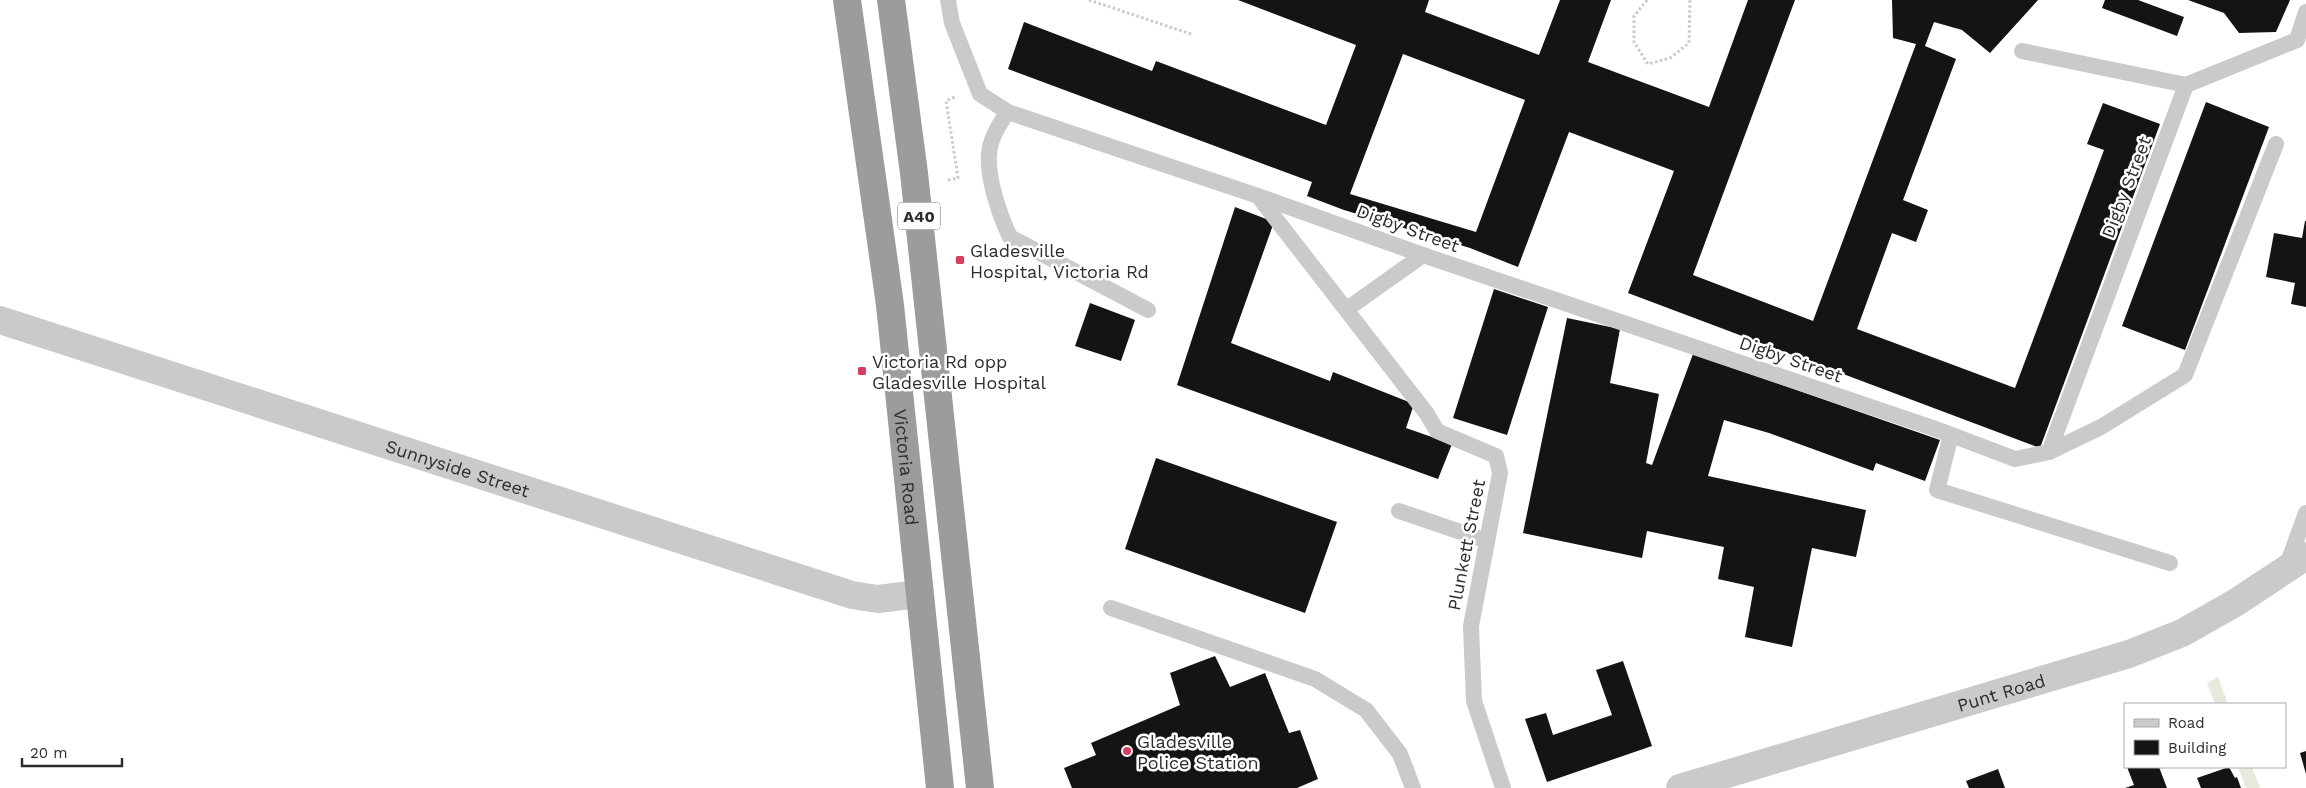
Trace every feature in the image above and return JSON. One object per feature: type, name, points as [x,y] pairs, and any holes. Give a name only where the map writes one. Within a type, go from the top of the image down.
[{"type":"highway","name":"Victoria Road","points":[[846,0],[890,305],[940,788]]},
{"type":"highway","name":"A40","points":[[891,0],[914,173],[980,788]]},
{"type":"street","name":"Sunnyside Street","points":[[0,320],[852,595],[878,599],[919,594]]},
{"type":"street","name":"Punt Road","points":[[1680,788],[2129,654],[2182,633],[2235,603],[2295,563]]},
{"type":"lane","name":"Digby Street","points":[[948,0],[952,22],[980,94],[1008,112],[1952,435],[2015,459],[2049,452],[2186,85]]},
{"type":"lane","points":[[2022,51],[2186,85],[2301,42],[2306,12]]},
{"type":"lane","points":[[1008,112],[998,125],[989,154],[993,189],[1002,220],[1010,238],[1148,310]]},
{"type":"lane","points":[[2049,452],[2101,427],[2185,375],[2276,144]]},
{"type":"lane","name":"Plunkett Street","points":[[1258,196],[1427,414],[1437,431],[1496,456],[1500,473],[1471,626],[1474,701],[1503,788]]},
{"type":"lane","points":[[1347,309],[1423,255]]},
{"type":"lane","points":[[1952,435],[1937,490],[2170,563]]},
{"type":"lane","points":[[1399,511],[1487,542]]},
{"type":"lane","points":[[2295,563],[2306,514]]},
{"type":"lane","points":[[1111,608],[1315,679],[1366,710],[1400,754],[1413,788]]},
{"type":"path","points":[[1089,0],[1191,34]]},
{"type":"path","points":[[1647,0],[1634,16],[1634,42],[1648,64],[1670,58],[1689,42],[1690,0]]},
{"type":"path","points":[[948,180],[958,178],[946,101],[964,93],[973,77]]},
{"type":"shaded area","points":[[2218,677],[2228,703],[2215,703],[2207,683]]},
{"type":"shaded area","points":[[2238,768],[2252,768],[2260,788],[2246,788]]},
{"type":"building","points":[[1238,0],[1429,0],[1425,12],[1539,55],[1560,0],[1611,0],[1588,62],[1709,107],[1748,0],[1795,0],[1693,275],[1813,321],[1916,44],[1893,38],[1892,0],[2038,0],[1990,53],[1962,30],[1934,22],[1925,46],[1956,59],[1903,200],[1928,210],[1916,242],[1892,233],[1857,329],[2015,388],[2104,150],[2087,144],[2103,103],[2160,124],[2040,448],[1628,293],[1674,171],[1569,132],[1518,267],[1470,248],[1344,210],[1307,196],[1312,182],[1008,69],[1024,22],[1152,71],[1156,61],[1326,125],[1356,45]],"holes":[[[1403,54],[1525,100],[1476,232],[1350,194]]]},
{"type":"building","points":[[2105,0],[2138,0],[2184,17],[2177,36],[2102,8]]},
{"type":"building","points":[[2188,0],[2290,0],[2276,32],[2239,33],[2224,13]]},
{"type":"building","points":[[2206,102],[2269,127],[2185,350],[2122,326]]},
{"type":"building","points":[[1235,207],[1274,222],[1231,343],[1330,381],[1333,372],[1414,404],[1406,428],[1452,444],[1438,479],[1177,385]]},
{"type":"building","points":[[2305,221],[2306,307],[2291,304],[2295,283],[2266,277],[2274,233],[2302,238]]},
{"type":"building","points":[[1494,289],[1548,307],[1507,435],[1453,418]]},
{"type":"building","points":[[1090,303],[1135,320],[1121,361],[1075,346]]},
{"type":"building","points":[[1567,318],[1620,329],[1610,383],[1659,394],[1646,463],[1652,465],[1693,354],[1940,440],[1925,481],[1876,463],[1873,471],[1769,433],[1724,420],[1708,476],[1866,510],[1856,557],[1812,548],[1792,647],[1745,637],[1754,587],[1718,579],[1724,547],[1647,531],[1642,558],[1523,533]]},
{"type":"building","points":[[1156,458],[1337,522],[1305,613],[1125,549]]},
{"type":"building","points":[[1215,656],[1230,687],[1265,673],[1289,733],[1300,730],[1318,779],[1297,788],[1072,788],[1064,768],[1096,755],[1091,743],[1180,705],[1170,673]]},
{"type":"building","points":[[1623,661],[1652,746],[1547,782],[1525,719],[1546,713],[1553,735],[1612,715],[1596,670]]},
{"type":"building","points":[[2306,751],[2306,774],[2300,753]]},
{"type":"building","points":[[2127,768],[2159,768],[2167,788],[2125,788],[2134,785]]},
{"type":"building","points":[[2230,768],[2235,778],[2237,777],[2241,788],[2201,788],[2197,778]]},
{"type":"building","points":[[1998,769],[2005,788],[1969,788],[1966,781]]},
{"type":"place","name":"Gladesville Hospital, Victoria Rd","points":[[960,260]]},
{"type":"place","name":"Victoria Rd opp Gladesville Hospital","points":[[862,371]]},
{"type":"place","name":"Gladesville Police Station","points":[[1127,751]]}]
